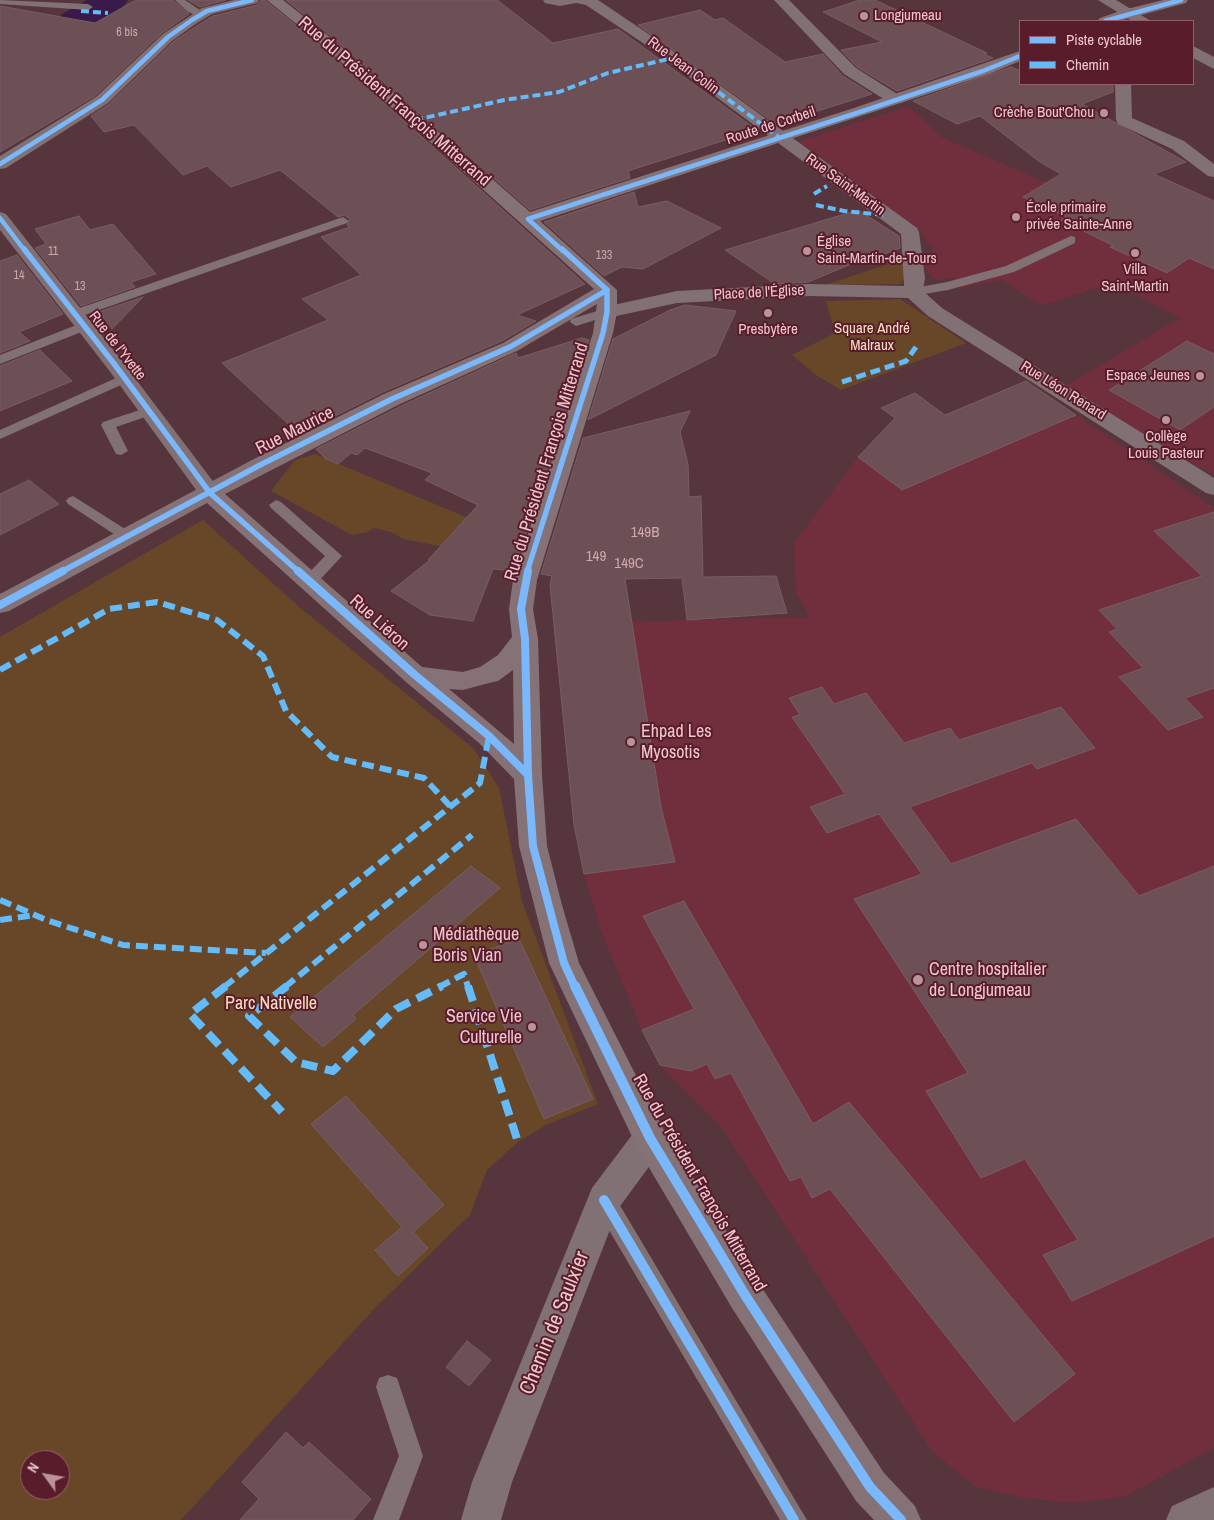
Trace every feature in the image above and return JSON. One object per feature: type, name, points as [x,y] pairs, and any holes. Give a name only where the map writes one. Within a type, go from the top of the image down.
[{"type":"main road","name":"Rue du Président François Mitterrand","points":[[274,0],[326,41],[606,290],[605,322],[525,580],[522,609],[525,639],[528,775],[533,846],[547,905],[564,963],[650,1138],[745,1295],[870,1486],[901,1520]]},
{"type":"main road","points":[[1108,20],[1128,12],[1181,0]]},
{"type":"main road","name":"Route de Corbeil","points":[[528,219],[896,100],[983,71],[1019,56]]},
{"type":"main road","name":"Rue Maurice","points":[[0,605],[260,465],[392,399],[510,347],[606,290]]},
{"type":"main road","name":"Rue Maurice","points":[[540,329],[576,322],[605,322]]},
{"type":"main road","name":"Rue Liéron","points":[[210,493],[415,675],[489,736],[528,775]]},
{"type":"main road","points":[[415,675],[463,681],[489,674],[507,661],[525,639]]},
{"type":"street","points":[[0,164],[102,100],[168,37],[200,14],[215,8],[252,0]]},
{"type":"street","points":[[550,0],[560,2],[571,0]]},
{"type":"street","name":"Rue Jean Colin","points":[[582,0],[591,2],[651,42],[780,138]]},
{"type":"street","points":[[781,0],[850,70],[896,100]]},
{"type":"street","points":[[1105,0],[1141,20]]},
{"type":"street","points":[[1194,52],[1214,64]]},
{"type":"street","points":[[1123,85],[1124,120],[1178,145],[1214,172]]},
{"type":"street","name":"Rue Saint-Martin","points":[[780,138],[910,232],[915,278],[914,292]]},
{"type":"street","name":"Rue de l'Yvette","points":[[0,218],[125,378],[210,493]]},
{"type":"street","name":"Place de l'Église","points":[[605,322],[677,297],[809,290],[914,292]]},
{"type":"street","name":"Rue Léon Renard","points":[[914,292],[935,312],[1214,488]]},
{"type":"street","name":"Chemin de Saulxier","points":[[481,1520],[492,1482],[604,1200],[608,1191],[650,1138]]},
{"type":"street","points":[[1186,1520],[1214,1507]]},
{"type":"lane","points":[[180,0],[191,10],[200,14]]},
{"type":"lane","points":[[0,1],[88,7]]},
{"type":"lane","points":[[0,360],[80,320],[343,221]]},
{"type":"lane","points":[[914,292],[948,286],[1010,269],[1071,240]]},
{"type":"lane","points":[[0,435],[125,378]]},
{"type":"lane","points":[[121,451],[108,425],[149,411]]},
{"type":"lane","points":[[73,501],[128,537]]},
{"type":"lane","points":[[276,505],[334,556],[309,581]]},
{"type":"lane","points":[[604,1200],[794,1520]]},
{"type":"lane","points":[[386,1520],[411,1456],[388,1387]]},
{"type":"shaded area","name":"École primaire privée Sainte-Anne","points":[[907,107],[917,113],[941,137],[1214,255],[1214,475],[1173,453],[1065,386],[1180,318],[1113,283],[1045,305],[1038,303],[1002,280],[961,288],[954,278],[937,280],[922,265],[933,249],[920,231],[799,141]]},
{"type":"shaded area","name":"Centre hospitalier de Longjumeau","points":[[1026,381],[1214,508],[1214,1448],[1124,1497],[1072,1503],[1024,1498],[974,1486],[932,1451],[720,1125],[660,1065],[642,1030],[601,931],[584,874],[574,825],[553,624],[810,617],[796,593],[794,543],[868,446],[871,447]]},
{"type":"green space","points":[[901,260],[906,273],[901,284],[825,285]]},
{"type":"green space","name":"Square André Malraux","points":[[900,299],[966,343],[841,390],[816,375],[792,355],[835,333],[826,301]]},
{"type":"green space","points":[[315,454],[473,520],[453,553],[439,546],[403,539],[391,532],[374,528],[368,532],[352,535],[271,491],[295,460]]},
{"type":"green space","name":"Parc Nativelle","points":[[203,520],[298,606],[474,749],[499,788],[522,901],[598,1104],[546,1125],[518,1142],[487,1170],[470,1215],[374,1309],[181,1520],[0,1520],[0,637]]},
{"type":"building","points":[[136,0],[173,0],[189,14],[162,33],[95,96],[0,152],[0,6],[95,23]]},
{"type":"building","points":[[188,0],[226,0],[200,7]]},
{"type":"building","points":[[261,0],[265,0],[320,45],[585,284],[517,315],[536,321],[502,341],[383,392],[299,434],[222,363],[328,320],[302,299],[361,275],[321,237],[350,227],[347,225],[350,219],[344,215],[338,217],[280,170],[231,187],[207,166],[183,175],[134,125],[104,132],[91,116],[109,104],[174,41],[213,16],[257,5]]},
{"type":"building","points":[[286,0],[497,0],[553,43],[618,29],[757,130],[628,171],[630,178],[530,210],[332,37]]},
{"type":"building","points":[[860,0],[875,0],[987,53],[984,54],[993,58],[897,91],[857,67],[841,50],[882,42],[823,12]]},
{"type":"building","points":[[700,10],[715,20],[723,18],[785,62],[823,54],[843,76],[872,94],[776,124],[638,25]]},
{"type":"building","points":[[1011,67],[1019,71],[1019,85],[1113,85],[1113,92],[1082,104],[1186,162],[1154,174],[1214,201],[1214,269],[1189,258],[1167,273],[1110,247],[1114,246],[1061,220],[1067,217],[1023,197],[1061,174],[1040,162],[980,116],[957,124],[913,101]]},
{"type":"building","points":[[634,192],[638,207],[667,201],[721,228],[643,269],[622,267],[604,276],[544,222]]},
{"type":"building","name":"Église Saint-Martin-de-Tours","points":[[858,210],[899,236],[900,248],[869,260],[866,258],[808,282],[775,284],[725,250]]},
{"type":"building","points":[[79,216],[90,230],[113,224],[156,274],[131,282],[135,287],[81,306],[35,248],[46,244],[35,229]]},
{"type":"building","points":[[17,255],[63,314],[19,332],[30,341],[0,353],[0,261]]},
{"type":"building","points":[[143,297],[112,329],[99,312]]},
{"type":"building","points":[[685,305],[736,311],[716,355],[588,420],[613,339],[670,310]]},
{"type":"building","points":[[582,338],[589,340],[514,571],[493,569],[473,621],[430,615],[391,591],[430,560],[428,560],[478,505],[425,480],[432,473],[365,448],[357,455],[351,453],[338,464],[326,459],[316,449],[401,406],[516,353],[518,358]]},
{"type":"building","points":[[1187,341],[1214,354],[1214,407],[1180,430],[1109,390]]},
{"type":"building","points":[[40,350],[72,381],[0,411],[0,366]]},
{"type":"building","points":[[1026,381],[1076,415],[902,490],[858,457],[895,418],[881,408],[915,393],[945,415]]},
{"type":"building","points":[[690,411],[680,432],[688,464],[689,497],[701,496],[703,577],[776,576],[787,613],[687,620],[682,578],[625,579],[661,807],[675,862],[584,874],[574,825],[550,585],[552,576],[541,574],[583,438]]},
{"type":"building","points":[[29,480],[59,504],[0,535],[0,494]]},
{"type":"building","points":[[1214,512],[1214,688],[1185,698],[1203,717],[1168,730],[1119,677],[1143,668],[1109,632],[1117,629],[1099,610],[1202,576],[1154,531]]},
{"type":"building","points":[[822,687],[834,704],[866,693],[904,743],[950,728],[959,740],[1061,707],[1095,748],[1037,769],[1032,763],[910,807],[951,864],[1076,819],[1139,896],[1214,866],[1214,1236],[1072,1301],[1043,1255],[1078,1240],[1025,1159],[981,1178],[926,1091],[968,1073],[854,899],[922,874],[879,814],[827,833],[810,807],[845,794],[792,717],[800,715],[789,698]]},
{"type":"building","points":[[471,866],[500,888],[353,1015],[356,1019],[323,1047],[290,1017]]},
{"type":"building","points":[[684,901],[813,1124],[849,1102],[1075,1374],[1014,1422],[830,1189],[812,1198],[801,1177],[790,1181],[731,1073],[715,1079],[707,1064],[691,1071],[660,1065],[642,1030],[694,1009],[643,916]]},
{"type":"building","name":"Service Vie Culturelle","points":[[519,939],[593,1099],[544,1119],[474,955]]},
{"type":"building","points":[[346,1096],[444,1205],[413,1232],[428,1248],[398,1276],[375,1250],[402,1227],[311,1124]]},
{"type":"building","points":[[467,1341],[491,1360],[469,1386],[446,1367]]},
{"type":"building","points":[[286,1432],[303,1448],[309,1442],[371,1499],[353,1520],[240,1520],[259,1499],[242,1482]]},
{"type":"waterway","points":[[75,22],[111,0]]},
{"type":"marked path","points":[[81,11],[108,13]]},
{"type":"marked path","points":[[651,42],[780,138]]},
{"type":"marked path","points":[[415,120],[504,100],[559,92],[608,73],[673,58]]},
{"type":"marked path","points":[[814,194],[827,186]]},
{"type":"marked path","points":[[816,205],[844,211],[885,215]]},
{"type":"marked path","points":[[842,382],[906,361],[916,347]]},
{"type":"marked path","points":[[0,670],[109,609],[157,602],[217,620],[263,656],[286,711],[332,757],[424,778],[451,807]]},
{"type":"marked path","points":[[282,1112],[190,1014],[480,783],[489,736]]},
{"type":"marked path","points":[[472,835],[249,1016],[296,1062],[333,1071],[396,1009],[464,974],[518,1142]]},
{"type":"marked path","points":[[0,900],[49,921],[123,945],[266,953]]},
{"type":"marked path","points":[[0,920],[35,915]]},
{"type":"cycle path","points":[[0,164],[102,100],[168,37],[192,20],[207,11],[252,0]]},
{"type":"cycle path","points":[[1108,20],[1181,0]]},
{"type":"cycle path","points":[[528,219],[860,112],[983,71],[1019,56]]},
{"type":"cycle path","points":[[0,218],[115,365],[210,493],[415,675],[489,736],[528,775]]},
{"type":"cycle path","points":[[528,219],[607,290],[607,312],[603,333],[525,580],[521,609],[525,639],[528,775],[533,846],[547,905],[564,963],[650,1138],[745,1295],[870,1487],[901,1520]]},
{"type":"cycle path","points":[[0,605],[260,465],[392,399],[510,347],[607,290]]},
{"type":"cycle path","points":[[604,1200],[794,1520]]},
{"type":"place","name":"Longjumeau","points":[[864,16]]},
{"type":"place","name":"Crèche Bout'Chou","points":[[1104,113]]},
{"type":"place","name":"École primaire privée Sainte-Anne","points":[[1016,217]]},
{"type":"place","name":"Église Saint-Martin-de-Tours","points":[[807,251]]},
{"type":"place","name":"Villa Saint-Martin","points":[[1135,253]]},
{"type":"place","name":"Presbytère","points":[[768,313]]},
{"type":"place","name":"Espace Jeunes","points":[[1200,376]]},
{"type":"place","name":"Collège Louis Pasteur","points":[[1166,420]]},
{"type":"place","name":"Ehpad Les Myosotis","points":[[631,742]]},
{"type":"place","name":"Médiathèque Boris Vian","points":[[423,945]]},
{"type":"place","name":"Centre hospitalier de Longjumeau","points":[[918,980]]},
{"type":"place","name":"Service Vie Culturelle","points":[[532,1027]]}]
